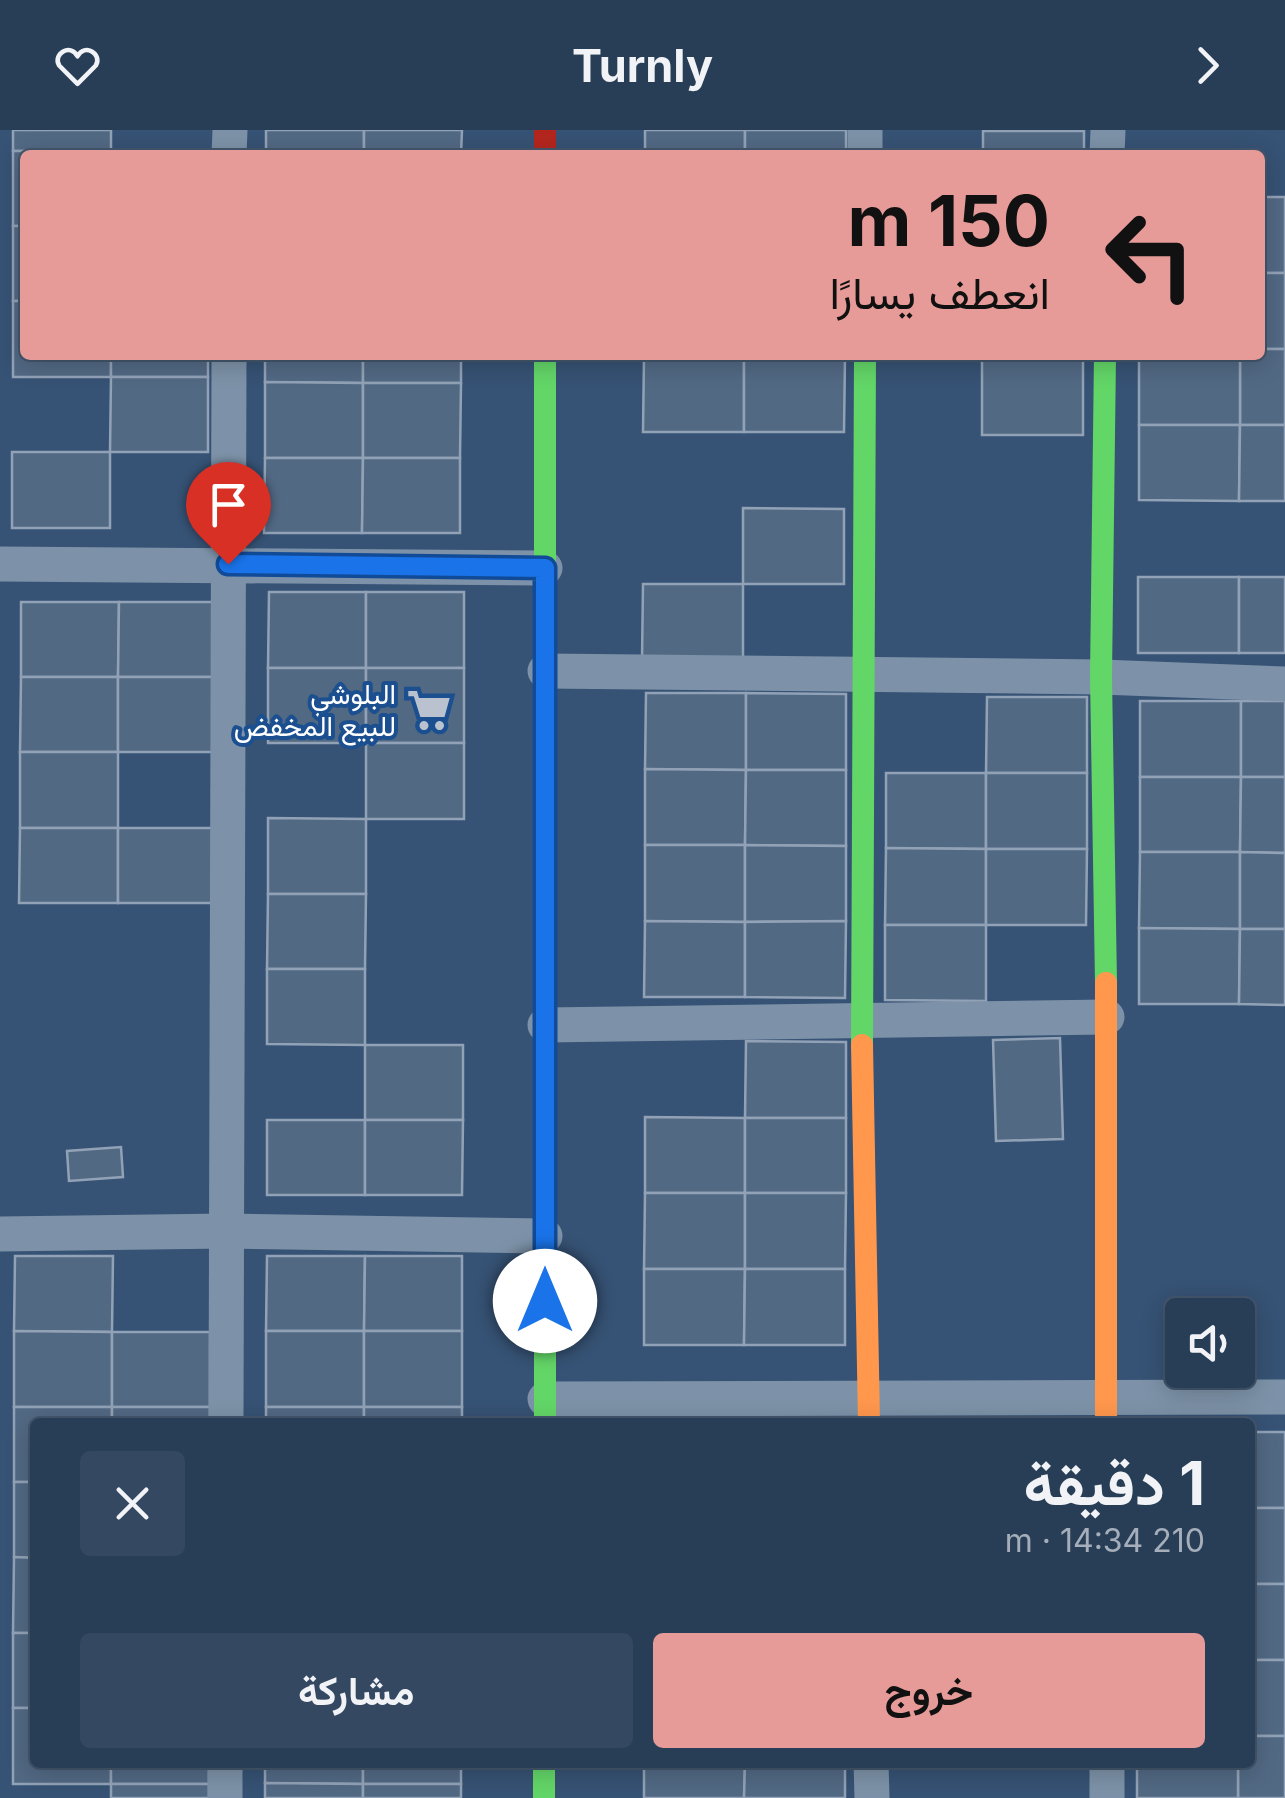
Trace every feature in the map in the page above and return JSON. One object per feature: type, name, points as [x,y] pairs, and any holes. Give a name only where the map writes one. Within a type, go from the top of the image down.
[{"type":"street","points":[[226,1418],[229,360]]},
{"type":"street","points":[[545,360],[545,1411],[1106,1410],[1285,1396]]},
{"type":"street","points":[[865,360],[862,1022],[869,1410]]},
{"type":"street","points":[[1105,360],[1101,678],[1107,1018],[1106,1410]]},
{"type":"street","points":[[0,564],[545,568]]},
{"type":"street","points":[[545,671],[1285,684]]},
{"type":"street","points":[[545,1025],[1107,1018]]},
{"type":"street","points":[[0,1234],[226,1231],[545,1236]]},
{"type":"street","points":[[225,1768],[225,1798]]},
{"type":"street","points":[[544,1768],[544,1798]]},
{"type":"street","points":[[872,1768],[872,1798]]},
{"type":"street","points":[[1107,1768],[1107,1798]]},
{"type":"building","points":[[13,130],[111,130],[111,150],[13,151]]},
{"type":"building","points":[[266,130],[364,130],[364,150],[266,150]]},
{"type":"building","points":[[364,130],[462,130],[461,150],[364,150]]},
{"type":"building","points":[[645,130],[745,130],[745,150],[645,150]]},
{"type":"building","points":[[745,130],[846,130],[846,150],[745,150]]},
{"type":"building","points":[[983,131],[1084,131],[1084,150],[983,150]]},
{"type":"building","points":[[13,151],[20,151],[20,226],[13,226]]},
{"type":"building","points":[[1265,197],[1285,197],[1285,273],[1265,273]]},
{"type":"building","points":[[13,226],[20,226],[20,301],[13,301]]},
{"type":"building","points":[[1265,273],[1285,273],[1285,349],[1265,349]]},
{"type":"building","points":[[13,301],[20,301],[20,360],[111,360],[111,377],[13,377]]},
{"type":"building","points":[[1265,349],[1285,349],[1285,425],[1240,425],[1240,360],[1265,360]]},
{"type":"building","points":[[111,360],[208,360],[208,377],[111,377]]},
{"type":"building","points":[[265,360],[363,360],[363,383],[265,382]]},
{"type":"building","points":[[363,360],[461,360],[461,383],[363,383]]},
{"type":"building","points":[[644,360],[744,360],[744,432],[643,432]]},
{"type":"building","points":[[744,360],[845,360],[844,432],[744,432]]},
{"type":"building","points":[[982,360],[1083,360],[1083,435],[982,435]]},
{"type":"building","points":[[1139,360],[1240,360],[1240,425],[1139,425]]},
{"type":"building","points":[[111,377],[208,377],[208,452],[110,452]]},
{"type":"building","points":[[265,382],[363,383],[363,458],[265,458]]},
{"type":"building","points":[[363,383],[461,383],[460,458],[363,458]]},
{"type":"building","points":[[1139,425],[1240,425],[1239,501],[1139,500]]},
{"type":"building","points":[[1240,425],[1285,425],[1285,501],[1239,501]]},
{"type":"building","points":[[12,452],[110,452],[110,528],[12,528]]},
{"type":"building","points":[[265,458],[363,458],[362,533],[264,533]]},
{"type":"building","points":[[363,458],[460,458],[460,533],[362,533]]},
{"type":"building","points":[[743,508],[844,509],[844,584],[743,584]]},
{"type":"building","points":[[1138,577],[1239,577],[1239,653],[1138,653]]},
{"type":"building","points":[[1239,577],[1285,577],[1285,653],[1239,653]]},
{"type":"building","points":[[643,584],[743,584],[743,660],[642,660]]},
{"type":"building","points":[[269,592],[366,592],[366,668],[268,668]]},
{"type":"building","points":[[366,592],[464,592],[464,668],[366,668]]},
{"type":"building","points":[[21,602],[119,602],[118,677],[21,677]]},
{"type":"building","points":[[119,602],[217,602],[216,677],[118,677]]},
{"type":"building","points":[[268,668],[366,668],[366,743],[268,743]]},
{"type":"building","points":[[366,668],[464,668],[464,743],[366,743]]},
{"type":"building","points":[[21,677],[118,677],[118,752],[20,752]]},
{"type":"building","points":[[118,677],[216,677],[216,752],[118,752]]},
{"type":"building","points":[[646,693],[746,693],[746,770],[645,769]]},
{"type":"building","points":[[746,693],[846,694],[846,770],[746,770]]},
{"type":"building","points":[[987,697],[1087,697],[1087,773],[986,773]]},
{"type":"building","points":[[1140,701],[1241,701],[1241,777],[1140,777]]},
{"type":"building","points":[[1241,701],[1285,701],[1285,777],[1241,777]]},
{"type":"building","points":[[366,743],[464,743],[464,819],[366,819]]},
{"type":"building","points":[[20,752],[118,752],[118,828],[20,828]]},
{"type":"building","points":[[645,769],[746,770],[745,845],[645,845]]},
{"type":"building","points":[[746,770],[846,770],[846,846],[745,845]]},
{"type":"building","points":[[886,773],[986,773],[986,849],[886,848]]},
{"type":"building","points":[[986,773],[1087,773],[1087,849],[986,849]]},
{"type":"building","points":[[1140,777],[1241,777],[1240,852],[1140,852]]},
{"type":"building","points":[[1241,777],[1285,777],[1285,853],[1240,852]]},
{"type":"building","points":[[268,818],[366,819],[366,894],[268,894]]},
{"type":"building","points":[[20,828],[118,828],[118,903],[19,903]]},
{"type":"building","points":[[118,828],[216,828],[216,903],[118,903]]},
{"type":"building","points":[[645,845],[745,845],[745,922],[645,921]]},
{"type":"building","points":[[745,845],[846,846],[846,921],[745,922]]},
{"type":"building","points":[[886,848],[986,849],[986,925],[885,925]]},
{"type":"building","points":[[986,849],[1087,849],[1086,925],[986,925]]},
{"type":"building","points":[[1140,852],[1240,852],[1240,929],[1139,928]]},
{"type":"building","points":[[1240,852],[1285,853],[1285,929],[1240,929]]},
{"type":"building","points":[[268,894],[366,894],[365,969],[267,969]]},
{"type":"building","points":[[645,921],[745,922],[745,997],[644,997]]},
{"type":"building","points":[[846,921],[845,998],[745,997],[745,922]]},
{"type":"building","points":[[885,925],[986,925],[986,1001],[885,1000]]},
{"type":"building","points":[[1139,928],[1240,929],[1239,1004],[1139,1004]]},
{"type":"building","points":[[1240,929],[1285,929],[1285,1005],[1239,1004]]},
{"type":"building","points":[[267,969],[365,969],[365,1045],[267,1044]]},
{"type":"building","points":[[1060,1038],[1063,1139],[996,1141],[993,1040]]},
{"type":"building","points":[[746,1041],[846,1042],[846,1118],[745,1118]]},
{"type":"building","points":[[365,1045],[463,1045],[463,1120],[365,1120]]},
{"type":"building","points":[[645,1117],[745,1118],[745,1193],[645,1193]]},
{"type":"building","points":[[745,1118],[846,1118],[846,1193],[745,1193]]},
{"type":"building","points":[[267,1120],[365,1120],[365,1195],[267,1195]]},
{"type":"building","points":[[365,1120],[463,1120],[462,1195],[365,1195]]},
{"type":"building","points":[[121,1147],[123,1177],[69,1181],[67,1151]]},
{"type":"building","points":[[645,1193],[745,1193],[745,1269],[644,1269]]},
{"type":"building","points":[[745,1193],[846,1193],[845,1269],[745,1269]]},
{"type":"building","points":[[15,1256],[113,1256],[112,1332],[14,1331]]},
{"type":"building","points":[[267,1256],[365,1256],[364,1331],[266,1331]]},
{"type":"building","points":[[365,1256],[462,1256],[462,1331],[364,1331]]},
{"type":"building","points":[[644,1269],[745,1269],[744,1345],[644,1345]]},
{"type":"building","points":[[745,1269],[845,1269],[845,1345],[744,1345]]},
{"type":"building","points":[[14,1331],[112,1332],[112,1407],[14,1407]]},
{"type":"building","points":[[266,1331],[364,1331],[364,1407],[266,1407]]},
{"type":"building","points":[[364,1331],[462,1331],[462,1407],[364,1407]]},
{"type":"building","points":[[112,1332],[210,1332],[210,1407],[112,1407]]},
{"type":"building","points":[[14,1407],[112,1407],[112,1418],[30,1418],[30,1482],[14,1482]]},
{"type":"building","points":[[112,1407],[210,1407],[210,1418],[112,1418]]},
{"type":"building","points":[[266,1407],[364,1407],[364,1418],[266,1418]]},
{"type":"building","points":[[364,1407],[462,1407],[462,1418],[364,1418]]},
{"type":"building","points":[[1255,1432],[1285,1432],[1285,1508],[1255,1508]]},
{"type":"building","points":[[14,1482],[30,1482],[30,1558],[14,1557]]},
{"type":"building","points":[[1255,1508],[1285,1508],[1285,1584],[1255,1584]]},
{"type":"building","points":[[14,1557],[30,1558],[30,1633],[13,1633]]},
{"type":"building","points":[[1255,1584],[1285,1584],[1285,1660],[1255,1660]]},
{"type":"building","points":[[13,1633],[30,1633],[30,1708],[13,1708]]},
{"type":"building","points":[[1255,1660],[1285,1660],[1285,1736],[1255,1736]]},
{"type":"building","points":[[13,1708],[30,1708],[30,1768],[111,1768],[111,1784],[13,1784]]},
{"type":"building","points":[[1255,1736],[1285,1736],[1285,1798],[1238,1798],[1238,1768],[1255,1768]]},
{"type":"building","points":[[111,1768],[209,1768],[209,1784],[111,1784]]},
{"type":"building","points":[[265,1768],[363,1768],[363,1784],[265,1783]]},
{"type":"building","points":[[363,1768],[461,1768],[461,1784],[363,1784]]},
{"type":"building","points":[[644,1768],[745,1768],[744,1798],[644,1798]]},
{"type":"building","points":[[745,1768],[845,1768],[845,1798],[744,1798]]},
{"type":"building","points":[[1137,1768],[1238,1768],[1238,1798],[1137,1798]]},
{"type":"building","points":[[265,1783],[363,1784],[363,1798],[265,1798]]},
{"type":"building","points":[[111,1784],[209,1784],[209,1798],[111,1798]]},
{"type":"building","points":[[363,1784],[461,1784],[461,1798],[363,1798]]},
{"type":"traffic: fast","points":[[545,360],[545,1418]]},
{"type":"traffic: fast","points":[[862,1045],[865,360]]},
{"type":"traffic: fast","points":[[1105,360],[1101,677],[1106,983]]},
{"type":"traffic: fast","points":[[544,1768],[544,1798]]},
{"type":"traffic: slow","points":[[1106,983],[1106,1418]]},
{"type":"traffic: slow","points":[[862,1045],[869,1418]]},
{"type":"traffic: jam","points":[[545,130],[545,150]]},
{"type":"place","name":"البلوشي للبيع المخفض","points":[[429,710]]},
{"type":"route","points":[[228,564],[545,568],[545,1301]]}]
